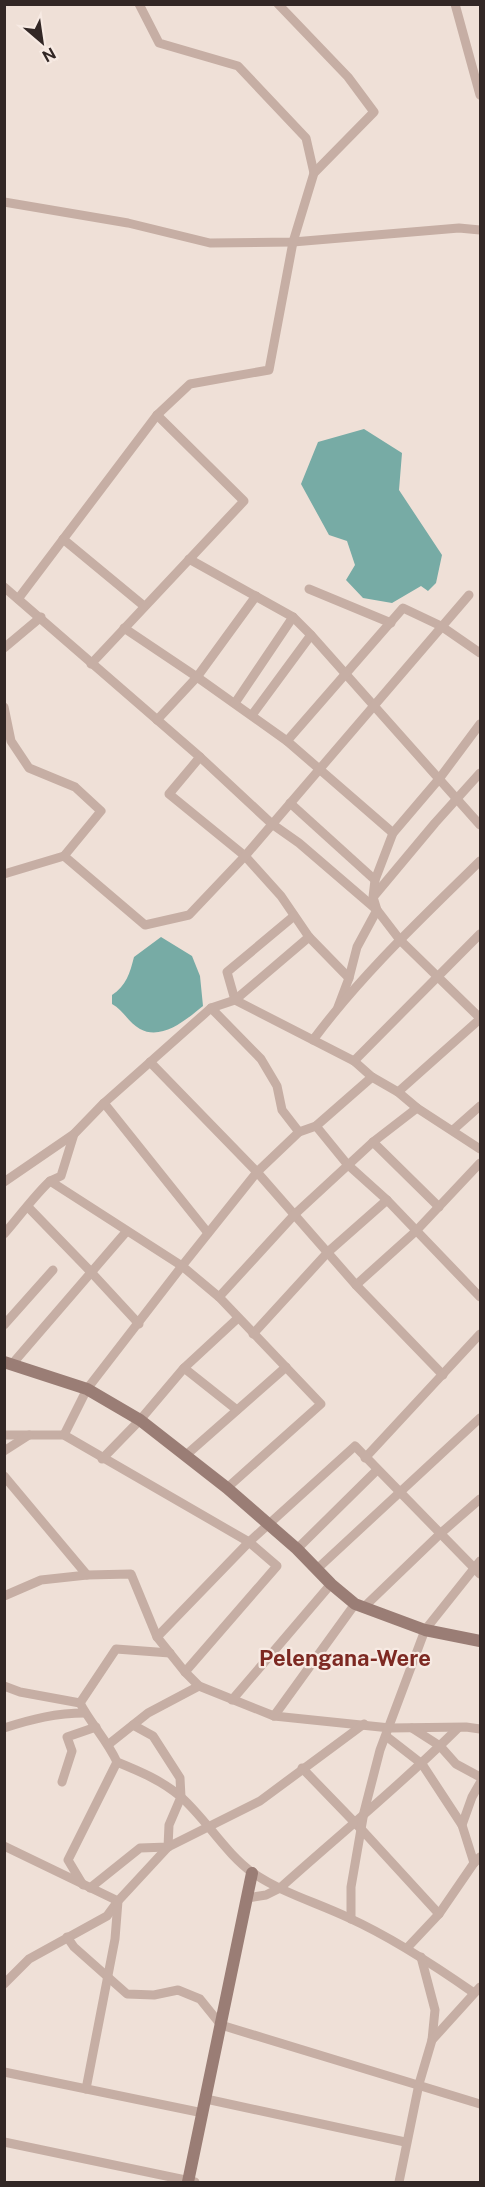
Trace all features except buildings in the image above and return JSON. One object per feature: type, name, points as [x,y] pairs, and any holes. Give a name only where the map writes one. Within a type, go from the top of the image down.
[{"type":"street","points":[[139,4],[159,43],[238,66],[306,138],[314,172]]},
{"type":"street","points":[[18,599],[157,415],[190,384],[269,370],[293,242],[314,172],[374,112],[348,77],[278,4]]},
{"type":"street","points":[[455,4],[480,95]]},
{"type":"street","points":[[4,202],[128,223],[210,243],[293,242],[459,228],[480,230]]},
{"type":"street","points":[[91,664],[244,501],[157,415]]},
{"type":"street","points":[[63,539],[144,606]]},
{"type":"street","points":[[189,559],[292,617],[311,635],[480,825]]},
{"type":"street","points":[[4,587],[200,757],[272,824],[299,843],[377,910],[400,940],[480,1018],[398,1092]]},
{"type":"street","points":[[309,589],[391,623]]},
{"type":"street","points":[[64,856],[145,925],[189,915],[272,824],[469,595]]},
{"type":"street","points":[[157,720],[197,676],[256,596]]},
{"type":"street","points":[[287,741],[403,608],[441,626],[480,653]]},
{"type":"street","points":[[4,648],[41,617]]},
{"type":"street","points":[[235,703],[292,617]]},
{"type":"street","points":[[124,627],[287,741],[393,833]]},
{"type":"street","points":[[252,715],[311,635]]},
{"type":"street","points":[[4,874],[64,856],[101,811],[75,787],[29,768],[11,741],[5,708]]},
{"type":"street","points":[[338,1007],[357,947],[377,910],[373,897],[375,880],[393,833],[439,779],[480,724]]},
{"type":"street","points":[[200,757],[169,794],[244,856],[281,896],[309,937],[349,978]]},
{"type":"street","points":[[373,897],[480,773]]},
{"type":"street","points":[[290,803],[375,880]]},
{"type":"street","points":[[313,1040],[338,1007],[400,940],[480,861]]},
{"type":"street","points":[[294,916],[227,972],[235,1000],[354,1061],[372,1077],[398,1092],[417,1108],[480,1149]]},
{"type":"street","points":[[354,1061],[480,934]]},
{"type":"street","points":[[4,1182],[74,1134],[104,1103],[211,1008],[235,1000],[309,937]]},
{"type":"street","points":[[211,1008],[261,1059],[277,1086],[282,1110],[300,1132]]},
{"type":"street","points":[[150,1062],[257,1172],[356,1284],[443,1375]]},
{"type":"street","points":[[64,1435],[87,1389],[257,1172],[300,1132],[316,1126],[372,1077]]},
{"type":"street","points":[[104,1103],[208,1233]]},
{"type":"street","points":[[453,1130],[480,1106]]},
{"type":"street","points":[[219,1297],[295,1214],[347,1164],[417,1108]]},
{"type":"street","points":[[316,1126],[347,1164],[387,1200],[480,1297]]},
{"type":"street","points":[[4,1234],[28,1207],[34,1196],[50,1181],[61,1176],[74,1134]]},
{"type":"street","points":[[373,1142],[439,1207]]},
{"type":"street","points":[[356,1284],[416,1231],[480,1162]]},
{"type":"street","points":[[50,1181],[182,1266],[219,1297],[321,1404],[227,1488]]},
{"type":"street","points":[[253,1334],[328,1252],[387,1200]]},
{"type":"street","points":[[28,1207],[139,1324]]},
{"type":"street","points":[[126,1232],[7,1362],[87,1389],[140,1420],[227,1488],[297,1549],[330,1584],[359,1606],[426,1630],[480,1640]]},
{"type":"street","points":[[4,1325],[52,1270]]},
{"type":"street","points":[[472,1287],[480,1279]]},
{"type":"street","points":[[102,1459],[140,1420],[184,1368],[238,1318]]},
{"type":"street","points":[[365,1458],[480,1334]]},
{"type":"street","points":[[184,1368],[237,1410]]},
{"type":"street","points":[[185,1456],[286,1368]]},
{"type":"street","points":[[317,1569],[480,1418]]},
{"type":"street","points":[[4,1435],[64,1435],[249,1542],[277,1566],[184,1672]]},
{"type":"street","points":[[4,1452],[29,1435]]},
{"type":"street","points":[[157,1636],[249,1542],[355,1446],[478,1568],[426,1630],[388,1732],[364,1812],[351,1887],[351,1919]]},
{"type":"street","points":[[297,1549],[377,1470]]},
{"type":"street","points":[[4,1476],[87,1575]]},
{"type":"street","points":[[274,1716],[359,1606],[480,1499]]},
{"type":"street","points":[[4,1596],[41,1580],[87,1575],[131,1574],[157,1636],[184,1672],[199,1686],[274,1716],[364,1724],[388,1732],[422,1764],[462,1825],[477,1860],[439,1914],[407,1948]]},
{"type":"street","points":[[232,1700],[330,1584]]},
{"type":"street","points":[[80,1703],[116,1649],[170,1653]]},
{"type":"street","points":[[4,1686],[20,1692],[80,1703]]},
{"type":"street","points":[[109,1744],[148,1713],[199,1686]]},
{"type":"street","points":[[80,1703],[109,1744],[117,1762],[148,1776],[181,1797],[252,1873],[407,1948],[477,1990],[432,2040]]},
{"type":"street","points":[[4,1728],[36,1717],[85,1713]]},
{"type":"street","points":[[87,1887],[140,1848],[168,1846],[260,1801],[364,1724]]},
{"type":"street","points":[[4,1984],[29,1959],[107,1916],[168,1846],[169,1825],[181,1797],[180,1778],[168,1756],[160,1749],[153,1736],[133,1725]]},
{"type":"street","points":[[62,1782],[72,1750],[67,1737],[96,1727]]},
{"type":"street","points":[[388,1732],[410,1727],[480,1730]]},
{"type":"street","points":[[410,1727],[440,1746],[456,1764],[480,1777]]},
{"type":"street","points":[[247,1898],[267,1895],[280,1888],[364,1812],[422,1764],[458,1728]]},
{"type":"street","points":[[87,1887],[68,1860],[117,1762]]},
{"type":"street","points":[[302,1768],[439,1914]]},
{"type":"street","points":[[462,1825],[472,1797],[480,1783]]},
{"type":"street","points":[[4,1846],[118,1901]]},
{"type":"street","points":[[4,2142],[191,2182],[252,1873]]},
{"type":"street","points":[[86,2089],[115,1939],[118,1901]]},
{"type":"street","points":[[67,1937],[74,1947],[126,1994],[154,1995],[178,1990],[200,1999],[221,2025],[480,2104]]},
{"type":"street","points":[[399,2182],[405,2142],[432,2040],[435,2010],[422,1957]]},
{"type":"street","points":[[4,2072],[203,2113]]},
{"type":"street","points":[[206,2099],[405,2142]]},
{"type":"water","points":[[364,429],[402,453],[399,490],[442,555],[436,583],[428,591],[421,586],[392,603],[363,598],[346,580],[355,565],[347,541],[329,535],[301,484],[318,442]]},
{"type":"water","points":[[161,937],[192,956],[200,976],[203,1006],[174,1027],[148,1032],[136,1026],[112,1004],[112,995],[127,979],[134,957]]},
{"type":"district","name":"Pelengana-Were","points":[[345,1658]]}]
